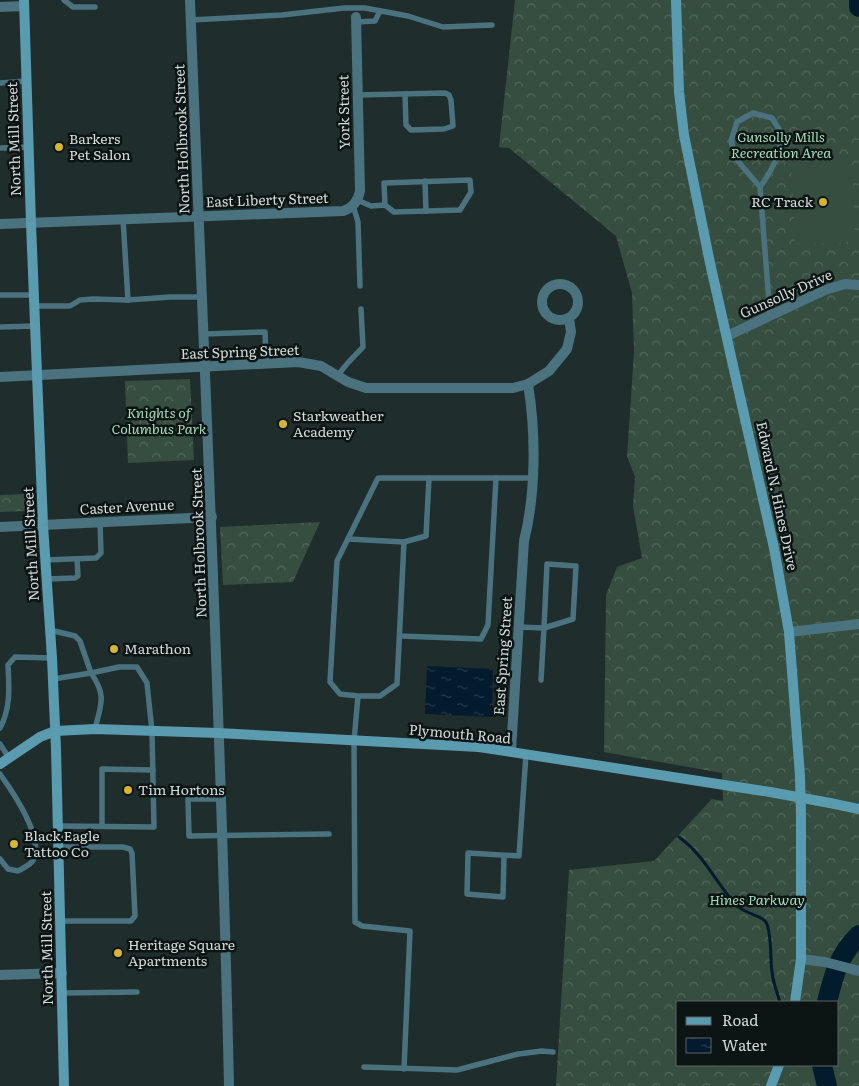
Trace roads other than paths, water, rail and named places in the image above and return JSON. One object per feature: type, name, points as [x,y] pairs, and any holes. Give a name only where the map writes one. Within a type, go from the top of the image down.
[{"type":"street","name":"North Holbrook Street","points":[[190,0],[212,517],[218,733],[224,835],[229,1086]]},
{"type":"street","name":"Edward N. Hines Drive","points":[[676,0],[679,92],[684,135],[726,336],[769,522],[789,632],[800,776],[801,959],[795,1001]]},
{"type":"street","points":[[0,7],[24,3]]},
{"type":"street","name":"North Mill Street","points":[[24,3],[43,525],[55,731],[64,1086]]},
{"type":"street","name":"York Street","points":[[356,20],[360,191],[356,203]]},
{"type":"street","name":"East Liberty Street","points":[[0,224],[342,211],[356,203]]},
{"type":"street","name":"Gunsolly Drive","points":[[726,336],[825,290],[845,284],[859,285]]},
{"type":"street","name":"East Spring Street","points":[[0,377],[298,362],[321,366],[348,382],[366,388],[513,388],[528,384],[549,371],[567,349],[570,332],[569,318]]},
{"type":"street","name":"East Spring Street","points":[[511,751],[524,541],[530,517],[532,478],[532,408],[528,384]]},
{"type":"street","name":"Caster Avenue","points":[[0,527],[212,517]]},
{"type":"street","points":[[789,632],[859,624]]},
{"type":"street","name":"Plymouth Road","points":[[55,731],[95,729],[218,733],[423,743],[511,751],[770,792],[859,809]]},
{"type":"street","points":[[0,764],[40,737],[55,731]]},
{"type":"street","points":[[801,959],[825,962],[854,970]]},
{"type":"street","points":[[0,975],[62,973]]},
{"type":"street","points":[[772,1086],[779,1066]]},
{"type":"lane","points":[[64,0],[73,7],[95,7]]},
{"type":"lane","points":[[190,20],[365,8],[408,16],[443,27],[492,25]]},
{"type":"lane","points":[[356,20],[376,22],[380,11]]},
{"type":"lane","points":[[0,83],[26,81]]},
{"type":"lane","points":[[358,95],[445,93],[449,95],[451,100],[453,126],[444,129],[411,130],[406,125],[405,94]]},
{"type":"lane","points":[[760,187],[780,152],[782,134],[772,118],[753,112],[736,122],[731,141],[736,159],[760,187],[770,315]]},
{"type":"lane","points":[[0,148],[29,147]]},
{"type":"lane","points":[[360,286],[356,203],[371,206],[385,205],[394,212],[460,210],[471,192],[470,180],[384,183],[385,205]]},
{"type":"lane","points":[[425,181],[426,211]]},
{"type":"lane","points":[[123,219],[128,300]]},
{"type":"lane","points":[[0,296],[34,294]]},
{"type":"lane","points":[[34,306],[70,306],[80,300],[202,297]]},
{"type":"lane","points":[[338,376],[346,363],[363,347],[361,309]]},
{"type":"lane","points":[[0,327],[35,326]]},
{"type":"lane","points":[[204,334],[264,332],[266,364]]},
{"type":"lane","points":[[404,542],[397,684],[380,696],[340,694],[330,682],[337,561],[378,478],[532,478]]},
{"type":"lane","points":[[348,539],[404,542],[426,536],[429,478]]},
{"type":"lane","points":[[400,636],[482,638],[488,625],[496,478]]},
{"type":"lane","points":[[45,560],[96,558],[101,553],[100,522]]},
{"type":"lane","points":[[46,579],[78,576],[77,558]]},
{"type":"lane","points":[[518,627],[544,628],[573,619],[576,566],[547,564],[544,628],[541,680]]},
{"type":"lane","points":[[50,630],[75,636],[80,641],[91,673],[102,693],[102,701],[95,729]]},
{"type":"lane","points":[[0,728],[5,720],[9,702],[8,665],[15,657],[52,658]]},
{"type":"lane","points":[[53,679],[119,666],[137,667],[147,683],[152,731],[154,827],[58,826]]},
{"type":"lane","points":[[358,696],[354,741],[355,922],[362,926],[410,931],[404,1069]]},
{"type":"lane","points":[[0,744],[9,758]]},
{"type":"lane","points":[[504,856],[503,897],[466,894],[468,853],[519,856],[526,754]]},
{"type":"lane","points":[[102,826],[102,769],[152,770]]},
{"type":"lane","points":[[0,774],[25,813],[34,846],[34,858],[32,862],[18,871],[8,869],[0,858]]},
{"type":"lane","points":[[222,798],[188,799],[189,836],[329,834]]},
{"type":"lane","points":[[58,847],[123,847],[130,849],[132,853],[135,905],[135,916],[131,921],[60,921]]},
{"type":"lane","points":[[62,993],[137,992]]},
{"type":"lane","points":[[364,1067],[457,1070],[518,1054],[542,1051],[553,1052]]},
{"type":"water","points":[[427,666],[493,669],[492,717],[425,714]]},
{"type":"waterway","points":[[859,0],[859,7]]},
{"type":"waterway","points":[[679,837],[703,861],[736,905],[766,922],[770,939],[771,967],[780,1001]]},
{"type":"waterway","points":[[827,1001],[841,958],[859,935]]},
{"type":"waterway","points":[[822,1066],[827,1086]]},
{"type":"place","name":"Barkers Pet Salon","points":[[59,147]]},
{"type":"place","name":"RC Track","points":[[823,202]]},
{"type":"place","name":"Starkweather Academy","points":[[283,424]]},
{"type":"place","name":"Marathon","points":[[114,649]]},
{"type":"place","name":"Tim Hortons","points":[[128,790]]},
{"type":"place","name":"Black Eagle Tattoo Co","points":[[14,844]]},
{"type":"place","name":"Heritage Square Apartments","points":[[118,953]]},
{"type":"park label","name":"Gunsolly Mills Recreation Area","points":[[781,146]]},
{"type":"park label","name":"Knights of Columbus Park","points":[[159,422]]},
{"type":"park label","name":"Hines Parkway","points":[[757,900]]}]
